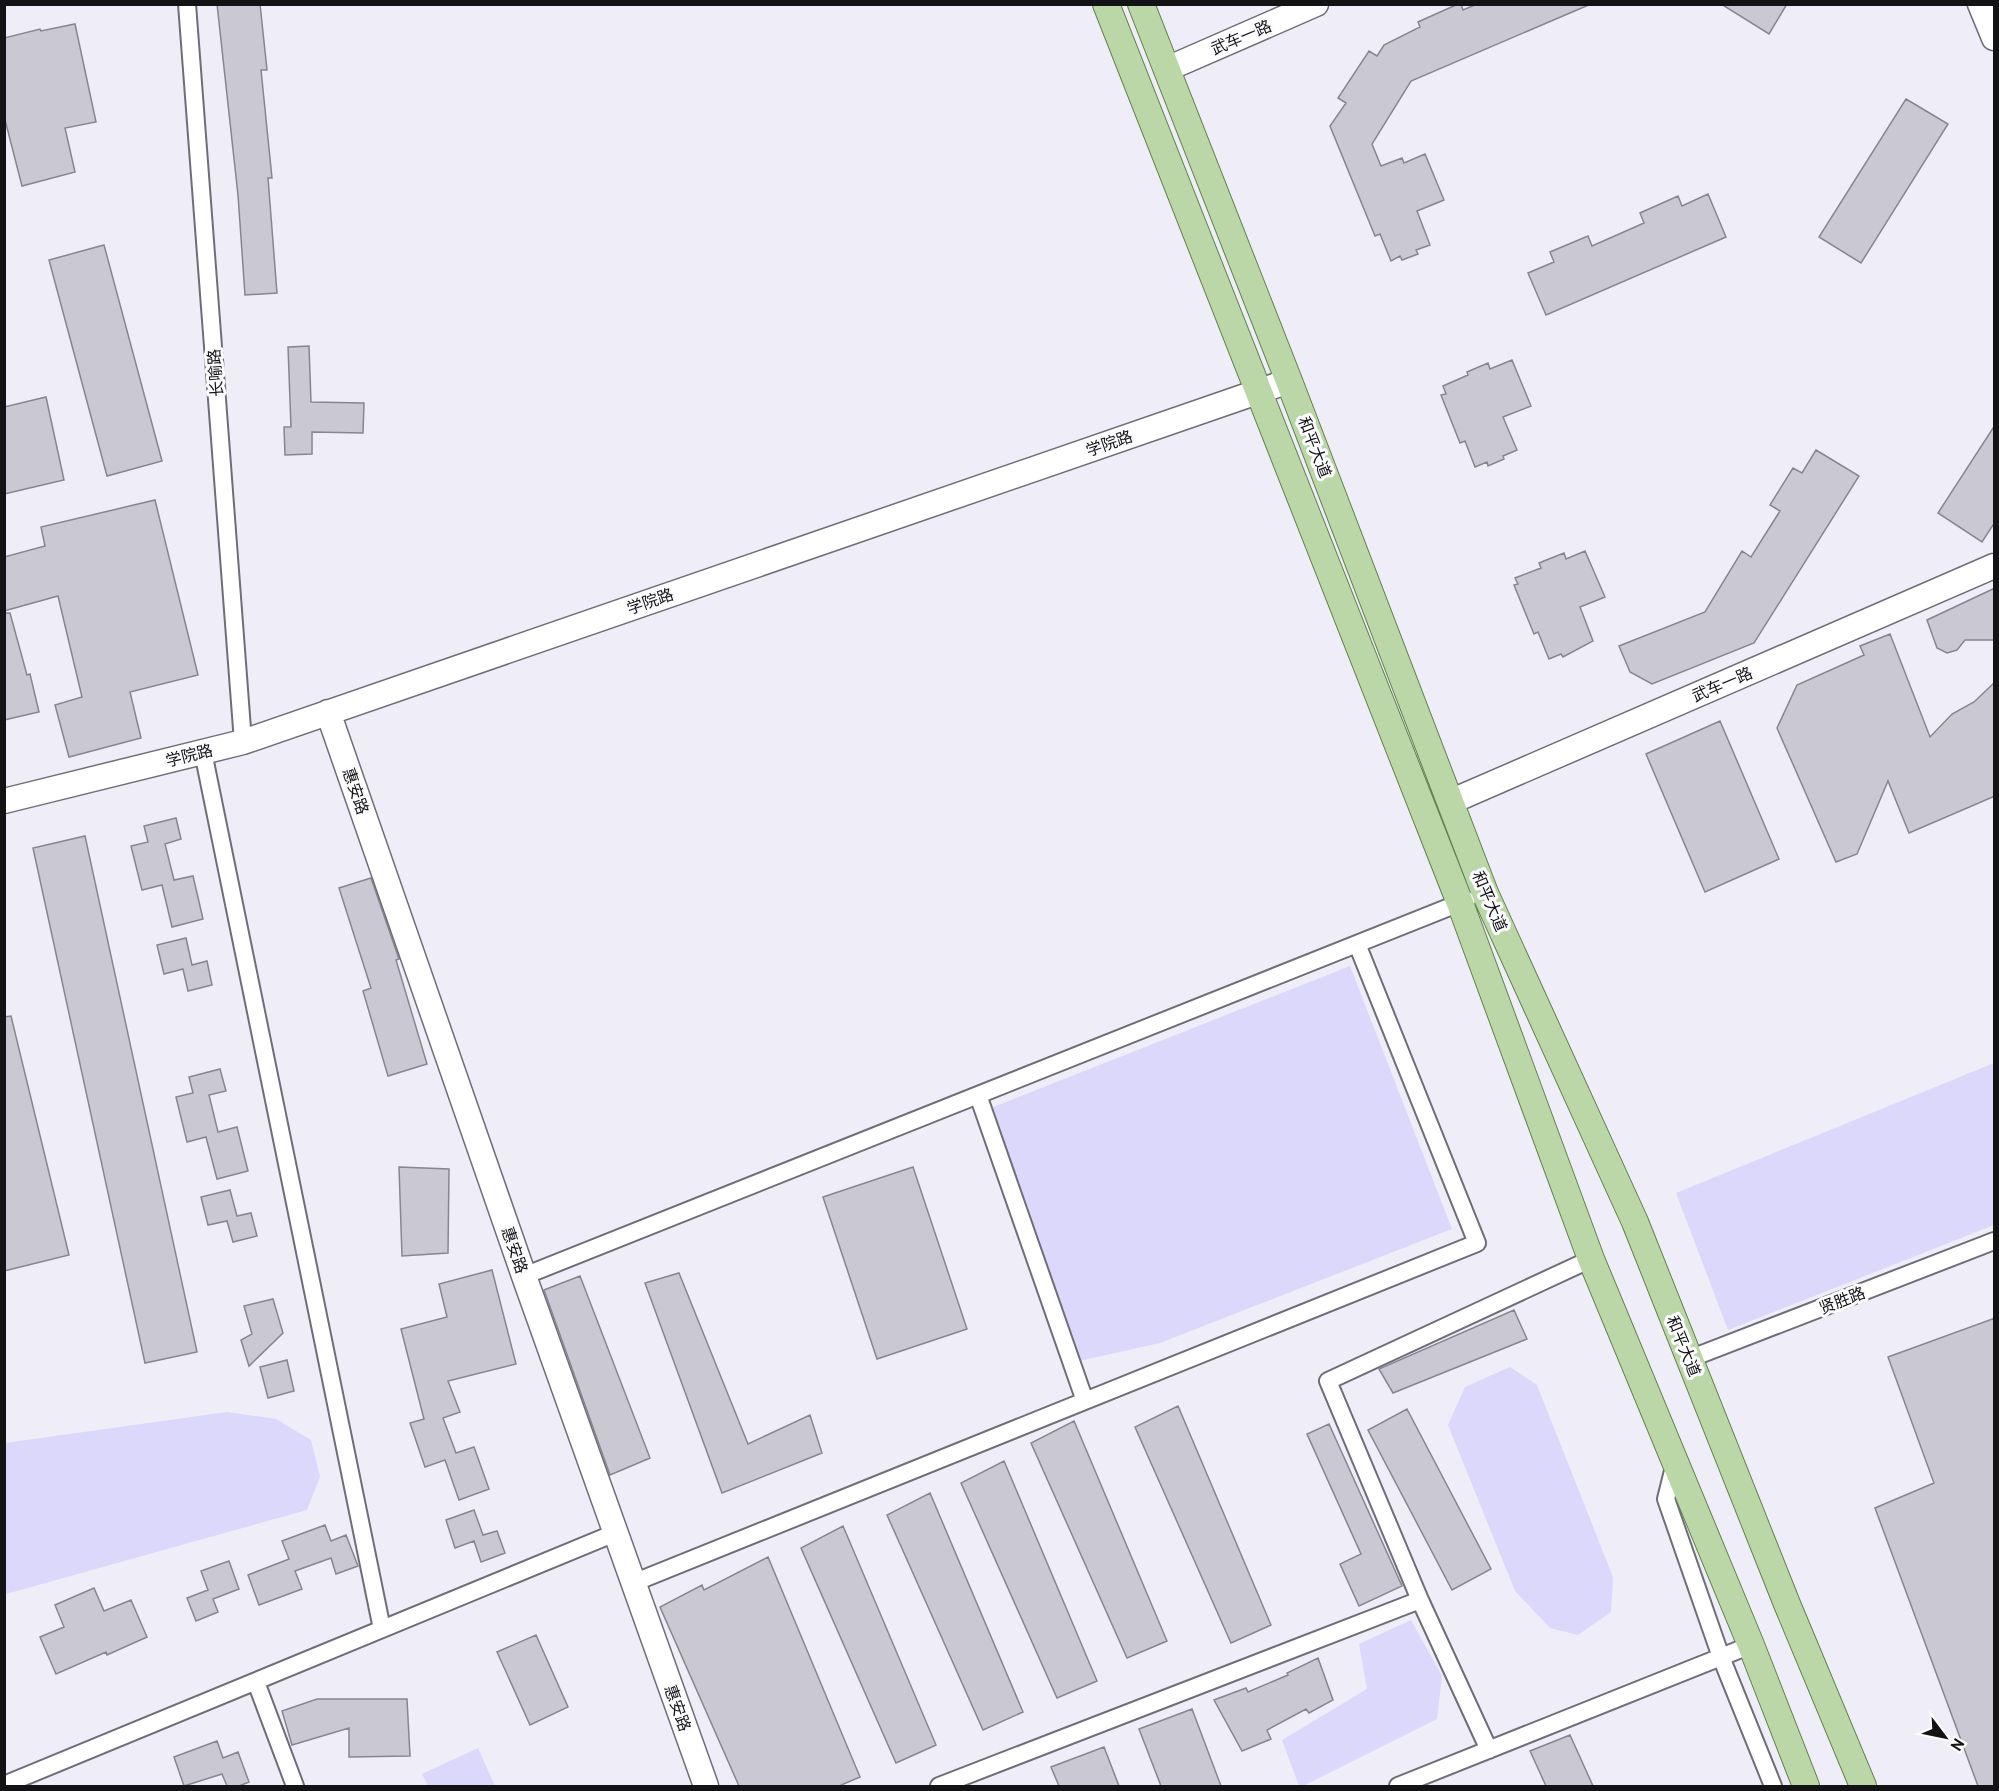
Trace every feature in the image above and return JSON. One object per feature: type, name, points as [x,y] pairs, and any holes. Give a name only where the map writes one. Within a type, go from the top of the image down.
[{"type":"main road","name":"和平大道","points":[[1106,4],[1460,903],[1591,1259],[1751,1645],[1806,1786]]},
{"type":"main road","name":"和平大道","points":[[1141,4],[1289,381],[1485,893],[1635,1222],[1863,1786]]},
{"type":"street","name":"长喻路","points":[[187,4],[243,742]]},
{"type":"street","name":"武车一路","points":[[1167,69],[1316,4]]},
{"type":"street","points":[[1980,4],[1995,38]]},
{"type":"street","name":"学院路","points":[[4,801],[243,742],[1289,381]]},
{"type":"street","name":"武车一路","points":[[1450,802],[1995,567]]},
{"type":"street","name":"惠安路","points":[[328,712],[524,1276],[706,1786]]},
{"type":"street","points":[[203,752],[382,1629]]},
{"type":"street","points":[[524,1276],[1485,893]]},
{"type":"street","points":[[633,1583],[1477,1243],[1357,944]]},
{"type":"street","points":[[978,1095],[1085,1401]]},
{"type":"street","name":"贤胜路","points":[[1689,1359],[1995,1241]]},
{"type":"street","points":[[1489,1750],[1420,1600],[1328,1381],[1591,1259]]},
{"type":"street","points":[[1675,1463],[1666,1499],[1721,1657],[1773,1786]]},
{"type":"street","points":[[4,1785],[615,1533]]},
{"type":"street","points":[[939,1786],[1420,1600]]},
{"type":"street","points":[[1398,1786],[1751,1645]]},
{"type":"street","points":[[256,1682],[295,1786]]},
{"type":"shaded area","points":[[1350,966],[1452,1229],[1160,1343],[1079,1361],[991,1108]]},
{"type":"shaded area","points":[[1994,1063],[1994,1225],[1728,1330],[1676,1193]]},
{"type":"shaded area","points":[[1510,1367],[1537,1385],[1613,1577],[1611,1612],[1578,1635],[1550,1628],[1515,1591],[1448,1425],[1465,1387]]},
{"type":"shaded area","points":[[227,1412],[276,1419],[311,1440],[320,1477],[307,1510],[6,1594],[5,1443]]},
{"type":"shaded area","points":[[1411,1620],[1442,1676],[1437,1719],[1299,1786],[1282,1740],[1367,1689],[1359,1644]]},
{"type":"shaded area","points":[[478,1748],[495,1786],[428,1786],[422,1774]]},
{"type":"building","points":[[217,4],[260,4],[267,70],[261,70],[272,178],[268,178],[277,293],[245,295],[238,195]]},
{"type":"building","points":[[1461,4],[1463,10],[1477,4],[1591,4],[1411,81],[1372,144],[1381,166],[1402,158],[1404,163],[1425,154],[1444,200],[1417,211],[1430,245],[1416,250],[1418,254],[1402,260],[1400,256],[1391,261],[1380,234],[1375,236],[1330,126],[1346,103],[1338,98],[1369,51],[1377,56],[1384,45],[1420,27],[1418,22]]},
{"type":"building","points":[[1721,4],[1787,4],[1769,34]]},
{"type":"building","points":[[75,24],[96,122],[65,128],[75,172],[22,186],[4,116],[4,38],[40,29],[41,31]]},
{"type":"building","points":[[1906,99],[1948,124],[1861,263],[1819,237]]},
{"type":"building","points":[[1708,194],[1726,237],[1546,315],[1528,273],[1554,262],[1550,252],[1588,236],[1592,246],[1644,223],[1640,213],[1678,196],[1682,206]]},
{"type":"building","points":[[104,245],[162,461],[107,476],[49,260]]},
{"type":"building","points":[[309,346],[311,402],[364,403],[363,433],[312,432],[312,454],[285,455],[284,427],[291,427],[288,347]]},
{"type":"building","points":[[1512,360],[1531,406],[1503,417],[1517,450],[1488,466],[1487,462],[1475,467],[1465,441],[1460,443],[1441,395],[1446,394],[1443,386],[1488,363],[1490,369]]},
{"type":"building","points":[[46,397],[64,480],[4,494],[4,407]]},
{"type":"building","points":[[1995,425],[1995,522],[1982,542],[1938,513]]},
{"type":"building","points":[[1816,450],[1859,476],[1754,643],[1652,684],[1630,672],[1619,646],[1705,612],[1742,551],[1751,557],[1780,511],[1770,505],[1793,468],[1802,473]]},
{"type":"building","points":[[155,500],[198,675],[130,692],[141,738],[69,757],[55,705],[82,697],[58,596],[4,611],[4,557],[45,546],[41,527]]},
{"type":"building","points":[[1585,551],[1605,597],[1580,607],[1593,641],[1563,657],[1561,654],[1549,659],[1538,632],[1534,634],[1514,585],[1518,584],[1515,578],[1541,568],[1539,563],[1564,553],[1566,559]]},
{"type":"building","points":[[1995,588],[1995,640],[1965,640],[1957,650],[1947,653],[1937,648],[1927,620]]},
{"type":"building","points":[[4,613],[10,613],[27,675],[30,674],[39,712],[4,720]]},
{"type":"building","points":[[1890,634],[1930,737],[1952,714],[1974,702],[1995,682],[1995,796],[1909,833],[1888,781],[1857,854],[1836,862],[1777,728],[1797,685],[1864,655],[1860,646]]},
{"type":"building","points":[[1720,721],[1779,859],[1705,892],[1646,754]]},
{"type":"building","points":[[176,818],[181,839],[165,844],[174,880],[193,876],[203,919],[172,927],[162,885],[142,890],[131,846],[148,842],[144,826]]},
{"type":"building","points":[[85,836],[197,1352],[145,1363],[33,848]]},
{"type":"building","points":[[371,878],[399,959],[396,960],[427,1064],[388,1076],[363,991],[371,988],[339,888]]},
{"type":"building","points":[[186,938],[192,965],[207,961],[212,985],[188,991],[183,969],[164,974],[157,945]]},
{"type":"building","points":[[11,1016],[69,1255],[4,1271],[4,1017]]},
{"type":"building","points":[[220,1069],[226,1091],[209,1095],[218,1132],[237,1127],[248,1171],[217,1179],[206,1137],[187,1142],[176,1097],[193,1093],[189,1077]]},
{"type":"building","points":[[399,1167],[449,1169],[448,1253],[402,1256]]},
{"type":"building","points":[[913,1167],[967,1329],[877,1359],[823,1197]]},
{"type":"building","points":[[230,1190],[237,1216],[251,1213],[257,1236],[233,1242],[227,1221],[208,1225],[201,1197]]},
{"type":"building","points":[[492,1270],[516,1364],[448,1381],[460,1412],[443,1418],[456,1453],[474,1447],[489,1489],[459,1500],[445,1460],[425,1467],[410,1423],[424,1419],[401,1329],[447,1317],[439,1284]]},
{"type":"building","points":[[679,1273],[748,1444],[810,1415],[822,1453],[722,1493],[645,1283]]},
{"type":"building","points":[[580,1276],[650,1458],[610,1475],[544,1290]]},
{"type":"building","points":[[273,1299],[283,1333],[249,1366],[241,1340],[252,1334],[244,1306]]},
{"type":"building","points":[[1514,1310],[1527,1339],[1393,1393],[1379,1369]]},
{"type":"building","points":[[1995,1318],[1995,1786],[1978,1786],[1875,1508],[1934,1483],[1888,1357]]},
{"type":"building","points":[[287,1360],[294,1391],[268,1398],[260,1367]]},
{"type":"building","points":[[1178,1406],[1271,1625],[1231,1643],[1135,1427]]},
{"type":"building","points":[[1407,1409],[1491,1569],[1452,1590],[1368,1430]]},
{"type":"building","points":[[1074,1421],[1167,1641],[1127,1658],[1031,1443]]},
{"type":"building","points":[[1329,1424],[1402,1586],[1359,1606],[1340,1564],[1361,1554],[1307,1434]]},
{"type":"building","points":[[1004,1461],[1097,1681],[1057,1698],[961,1483]]},
{"type":"building","points":[[930,1493],[1023,1712],[983,1730],[887,1515]]},
{"type":"building","points":[[474,1510],[483,1535],[497,1531],[505,1553],[481,1562],[474,1541],[455,1548],[446,1520]]},
{"type":"building","points":[[325,1525],[331,1541],[346,1535],[358,1566],[336,1574],[331,1558],[295,1571],[302,1589],[259,1605],[248,1575],[289,1559],[282,1541]]},
{"type":"building","points":[[843,1526],[936,1745],[896,1763],[801,1548]]},
{"type":"building","points":[[768,1557],[860,1777],[839,1786],[739,1786],[660,1607],[702,1585],[704,1590]]},
{"type":"building","points":[[229,1561],[239,1589],[213,1599],[218,1612],[196,1621],[187,1598],[208,1590],[201,1571]]},
{"type":"building","points":[[94,1588],[104,1611],[131,1600],[147,1637],[56,1674],[40,1637],[64,1627],[55,1605]]},
{"type":"building","points":[[536,1635],[568,1707],[530,1725],[497,1652]]},
{"type":"building","points":[[1318,1658],[1333,1700],[1309,1713],[1306,1709],[1267,1730],[1271,1739],[1242,1751],[1214,1700],[1246,1688],[1248,1692],[1288,1675],[1287,1673]]},
{"type":"building","points":[[317,1699],[407,1699],[410,1756],[349,1757],[349,1728],[292,1745],[282,1711]]},
{"type":"building","points":[[1192,1709],[1221,1786],[1161,1786],[1139,1729]]},
{"type":"building","points":[[1570,1735],[1593,1786],[1546,1786],[1530,1751]]},
{"type":"building","points":[[217,1741],[223,1758],[238,1752],[249,1782],[239,1786],[227,1786],[222,1774],[184,1786],[174,1757]]},
{"type":"building","points":[[1104,1747],[1119,1786],[1059,1786],[1051,1767]]}]
